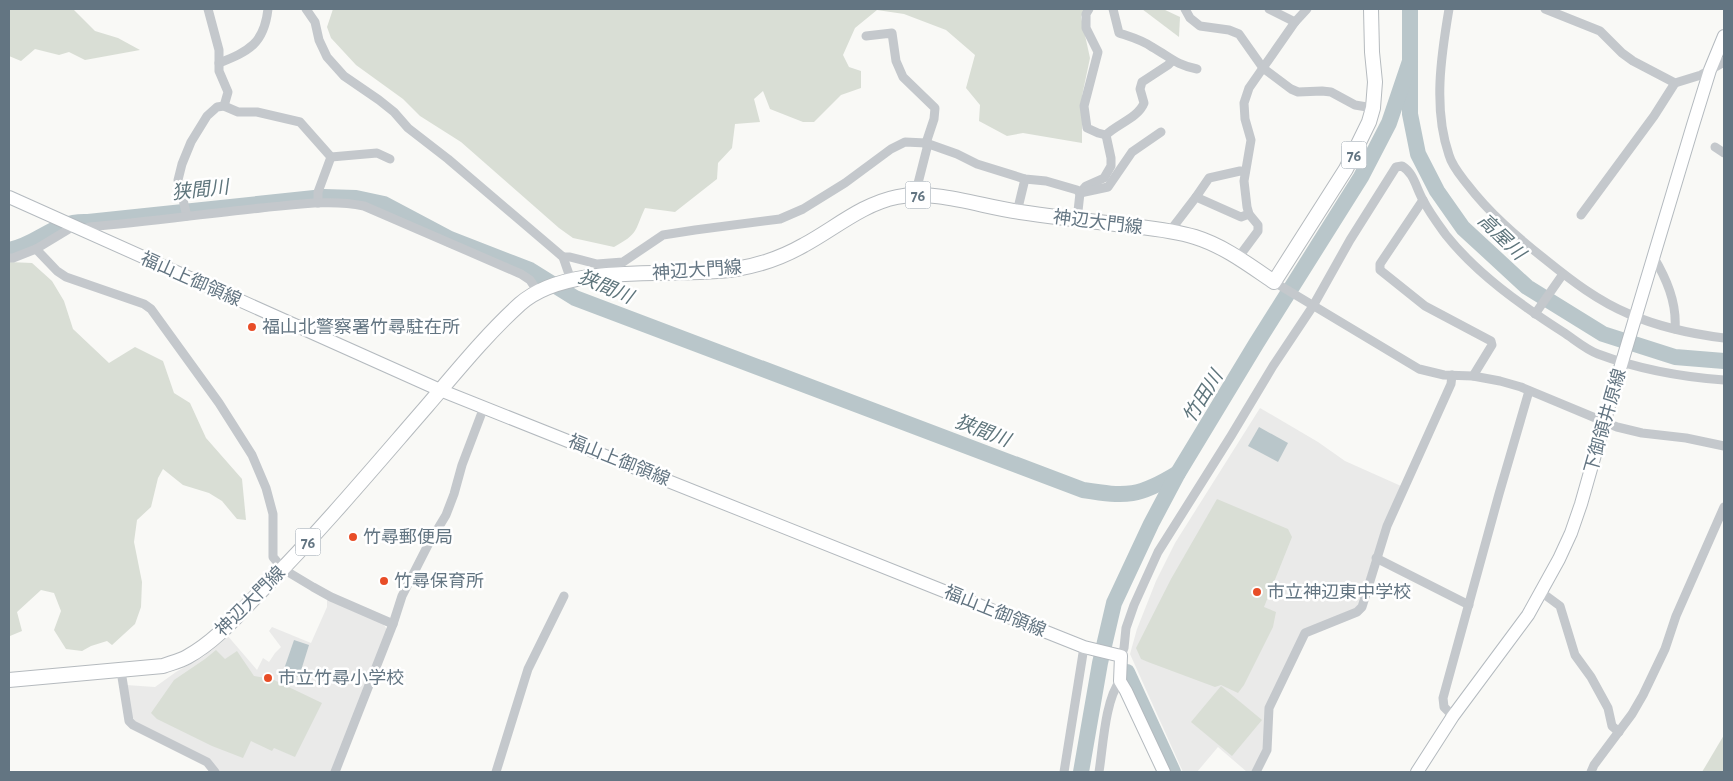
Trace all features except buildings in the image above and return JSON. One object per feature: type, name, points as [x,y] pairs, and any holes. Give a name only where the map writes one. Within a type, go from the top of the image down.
[{"type":"main road","name":"76","points":[[1276,283],[1346,169],[1369,122],[1373,108],[1375,82],[1371,9]]},
{"type":"main road","name":"下御領井原線","points":[[1417,772],[1453,716],[1513,637],[1541,592],[1571,533],[1710,70],[1724,36]]},
{"type":"main road","name":"神辺大門線","points":[[9,680],[163,666],[184,659],[215,637],[284,569],[336,512],[440,390],[520,304],[541,291],[568,281],[618,275],[733,270],[758,265],[781,257],[806,244],[856,213],[879,202],[915,195],[935,196],[1017,212],[1170,231],[1214,244],[1276,283]]},
{"type":"main road","name":"福山上御領線","points":[[9,197],[440,390],[1086,647],[1118,655]]},
{"type":"main road","points":[[1118,655],[1120,681],[1164,772]]},
{"type":"street","points":[[208,9],[218,50],[219,71],[228,92],[224,106]]},
{"type":"street","points":[[219,63],[241,54],[252,46],[261,35],[266,24],[268,9]]},
{"type":"street","points":[[306,9],[315,22],[318,40],[327,57],[344,76],[394,112],[408,128],[448,159],[563,257],[568,281]]},
{"type":"street","points":[[1089,9],[1086,14],[1086,28],[1098,52],[1086,98],[1085,120],[1087,128],[1106,134],[1139,112],[1144,102],[1140,89],[1142,82],[1172,61]]},
{"type":"street","points":[[1114,9],[1119,33],[1138,39],[1185,67],[1198,69]]},
{"type":"street","points":[[1184,9],[1190,18],[1200,26],[1228,30],[1239,34],[1263,68],[1291,89],[1298,92],[1331,92],[1356,104],[1373,108]]},
{"type":"street","points":[[1269,9],[1295,22]]},
{"type":"street","points":[[1238,258],[1258,231],[1258,225],[1249,214],[1244,181],[1251,140],[1245,119],[1244,103],[1249,88],[1295,22],[1308,9]]},
{"type":"street","points":[[1449,9],[1444,39],[1440,88],[1441,124],[1449,156],[1454,167],[1482,204],[1561,277],[1600,300],[1635,319],[1724,338]]},
{"type":"street","points":[[1544,9],[1600,31],[1633,61],[1675,83],[1683,82],[1724,62]]},
{"type":"street","points":[[866,36],[892,33],[896,61],[903,77],[935,108],[915,195]]},
{"type":"street","points":[[1581,215],[1654,116],[1675,83]]},
{"type":"street","points":[[187,216],[178,180],[182,164],[191,142],[207,116],[217,107],[224,106],[238,112],[256,112],[300,122],[331,157]]},
{"type":"street","points":[[1080,193],[1108,187],[1132,152],[1161,132]]},
{"type":"street","points":[[1077,220],[1080,193],[1086,186],[1104,178],[1111,166],[1106,134]]},
{"type":"street","points":[[563,257],[597,264],[623,262],[663,236],[780,219],[802,210],[845,184],[898,144],[905,142],[926,143],[957,154],[977,164],[1025,179],[1046,181],[1078,190],[1080,193]]},
{"type":"street","points":[[1715,147],[1724,153]]},
{"type":"street","points":[[331,157],[377,153],[390,159]]},
{"type":"street","points":[[318,203],[318,192],[331,157]]},
{"type":"street","points":[[1118,655],[1124,648],[1126,628],[1134,605],[1158,552],[1396,167],[1402,166],[1409,170],[1423,200],[1446,235],[1476,266],[1588,349],[1623,360],[1704,378],[1724,380]]},
{"type":"street","points":[[1170,231],[1208,178],[1240,171],[1245,172]]},
{"type":"street","points":[[1017,212],[1025,179]]},
{"type":"street","points":[[1196,197],[1241,217],[1249,214]]},
{"type":"street","points":[[1423,200],[1380,264],[1380,270],[1425,306],[1491,341],[1492,346],[1473,376]]},
{"type":"street","points":[[9,258],[36,249],[74,226],[89,227],[318,203],[349,203],[364,206],[521,274],[541,291]]},
{"type":"street","points":[[36,249],[57,271],[66,277],[144,304],[151,309],[219,403],[252,455],[266,488],[273,514],[272,557],[284,569],[331,597],[393,624]]},
{"type":"street","points":[[1653,256],[1674,303],[1675,329]]},
{"type":"street","points":[[1536,312],[1561,277]]},
{"type":"street","points":[[1276,283],[1419,369],[1444,375],[1473,376],[1500,381],[1604,422],[1642,433],[1686,438],[1724,446]]},
{"type":"street","points":[[1256,772],[1267,750],[1269,708],[1305,633],[1357,612],[1362,606],[1387,526],[1451,384],[1452,374]]},
{"type":"street","points":[[1453,716],[1444,707],[1443,698],[1529,391]]},
{"type":"street","points":[[335,772],[408,582],[446,515],[484,406]]},
{"type":"street","points":[[1591,772],[1643,695],[1665,649],[1676,616],[1724,508]]},
{"type":"street","points":[[1376,558],[1469,606]]},
{"type":"street","points":[[1541,592],[1560,606],[1575,654],[1591,677],[1608,708],[1612,726],[1619,732]]},
{"type":"street","points":[[496,772],[528,669],[564,596]]},
{"type":"street","points":[[1064,772],[1086,647]]},
{"type":"street","points":[[121,670],[129,721],[207,762],[215,772]]},
{"type":"street","points":[[1100,772],[1110,703],[1115,688],[1120,681]]},
{"type":"shaded area","points":[[9,9],[73,9],[95,31],[118,38],[140,50],[85,60],[69,52],[59,55],[35,49],[21,61],[9,56]]},
{"type":"shaded area","points":[[333,9],[1085,9],[1081,17],[1090,58],[1082,96],[1082,143],[1023,133],[1007,136],[979,121],[980,105],[966,88],[975,55],[946,30],[904,14],[877,10],[855,28],[843,55],[849,67],[861,71],[861,88],[841,95],[814,122],[803,122],[770,109],[763,91],[754,99],[760,122],[735,124],[732,148],[718,163],[717,179],[675,212],[645,208],[632,235],[614,247],[573,238],[559,228],[461,142],[420,116],[403,99],[356,65],[331,38],[327,27]]},
{"type":"shaded area","points":[[1142,9],[1163,9],[1180,17],[1179,37]]},
{"type":"shaded area","points":[[9,262],[32,263],[52,281],[64,301],[73,329],[109,363],[135,347],[163,361],[174,393],[190,403],[206,438],[242,479],[246,520],[237,519],[222,501],[209,493],[183,485],[163,469],[158,478],[151,507],[137,520],[134,542],[142,582],[141,607],[135,624],[112,645],[107,641],[82,651],[66,649],[54,630],[61,611],[54,593],[41,590],[17,612],[22,631],[10,636],[9,633]]},
{"type":"shaded area","name":"市立神辺東中学校","points":[[1260,408],[1318,442],[1345,461],[1401,486],[1372,560],[1360,603],[1356,610],[1303,631],[1265,711],[1264,749],[1253,772],[1247,772],[1218,747],[1197,772],[1183,772],[1130,654],[1137,629],[1156,581],[1175,543]]},
{"type":"shaded area","points":[[1259,427],[1288,443],[1278,462],[1248,446]]},
{"type":"shaded area","points":[[1217,499],[1288,529],[1292,537],[1264,607],[1276,612],[1273,627],[1244,685],[1238,693],[1221,685],[1215,687],[1141,659],[1136,648],[1171,579]]},
{"type":"shaded area","name":"市立竹尋小学校","points":[[327,598],[382,622],[388,631],[333,772],[218,772],[138,725],[131,715],[126,685],[155,687],[204,656],[227,635],[257,670],[263,658],[269,662],[281,647],[269,631],[272,627],[311,643],[327,607]]},
{"type":"shaded area","points":[[294,640],[309,645],[299,677],[283,672]]},
{"type":"shaded area","points":[[216,650],[225,659],[237,651],[254,676],[272,679],[322,703],[295,757],[274,748],[272,751],[251,741],[243,758],[212,746],[157,719],[151,713],[174,680]]},
{"type":"shaded area","points":[[1221,686],[1262,720],[1232,756],[1191,722]]},
{"type":"shaded area","points":[[1724,735],[1724,772],[1702,772]]},
{"type":"waterway","name":"高屋川","points":[[1410,9],[1410,114],[1418,154],[1437,191],[1463,228],[1527,287],[1603,334],[1675,357],[1724,361]]},
{"type":"waterway","name":"竹田川","points":[[1081,772],[1100,663],[1114,603],[1151,524],[1178,473],[1361,177],[1389,123],[1410,61]]},
{"type":"waterway","name":"狭間川","points":[[9,250],[30,243],[56,228],[76,222],[324,197],[356,198],[384,204],[450,239],[530,270],[575,298],[1083,490],[1111,494],[1132,493],[1153,487],[1178,473]]},
{"type":"waterway","points":[[1127,672],[1173,772]]},
{"type":"place","name":"福山北警察署竹尋駐在所","points":[[252,327]]},
{"type":"place","name":"竹尋郵便局","points":[[353,537]]},
{"type":"place","name":"竹尋保育所","points":[[384,581]]},
{"type":"place","name":"市立神辺東中学校","points":[[1257,592]]},
{"type":"place","name":"市立竹尋小学校","points":[[268,678]]}]
